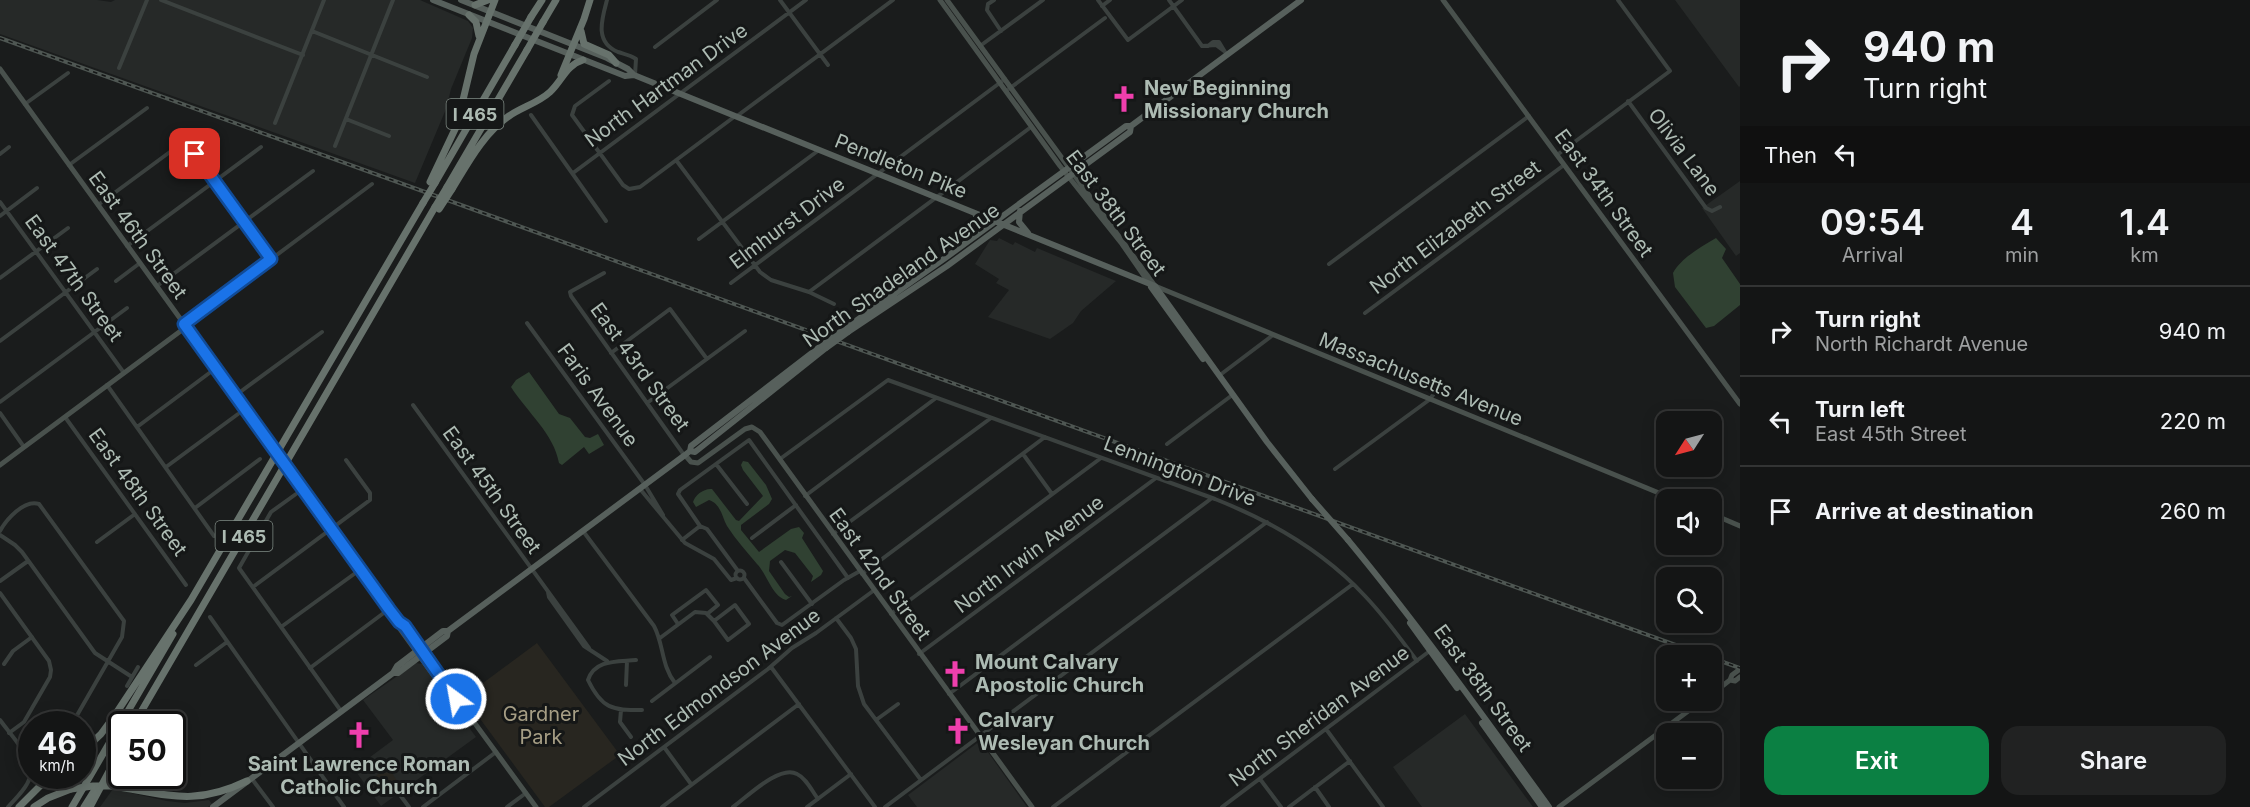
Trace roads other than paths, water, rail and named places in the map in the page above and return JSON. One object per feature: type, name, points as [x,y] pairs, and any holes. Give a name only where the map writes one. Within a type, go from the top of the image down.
[{"type":"highway","points":[[475,5],[488,0]]},
{"type":"highway","points":[[432,182],[457,125],[479,39],[495,0]]},
{"type":"highway","name":"I 465","points":[[72,807],[190,600],[397,247],[432,182],[542,0]]},
{"type":"highway","name":"I 465","points":[[142,711],[449,188],[556,0]]},
{"type":"highway","points":[[559,81],[590,0]]},
{"type":"highway","points":[[468,15],[476,22],[479,39]]},
{"type":"highway","points":[[582,24],[581,34],[584,44],[609,55],[616,63]]},
{"type":"highway","points":[[449,188],[490,132],[510,115],[545,96],[574,63],[583,60]]},
{"type":"highway","points":[[96,739],[116,715],[190,600]]},
{"type":"highway","points":[[84,807],[108,770]]},
{"type":"highway","points":[[90,807],[108,771]]},
{"type":"highway","points":[[34,807],[54,795],[71,789],[93,786],[112,786],[175,798],[198,798],[213,795],[250,779]]},
{"type":"highway","points":[[18,807],[37,789]]},
{"type":"highway","points":[[213,795],[215,805]]},
{"type":"main road","name":"Pendleton Pike","points":[[433,0],[625,76],[634,75]]},
{"type":"main road","name":"Pendleton Pike","points":[[461,0],[616,63],[634,75],[679,94],[1152,285]]},
{"type":"main road","name":"East 38th Street","points":[[940,0],[1002,81]]},
{"type":"main road","name":"East 38th Street","points":[[947,0],[980,45],[1031,127],[1132,252],[1176,324],[1267,442]]},
{"type":"main road","name":"North Shadeland Avenue","points":[[846,331],[947,266],[999,223],[1130,132],[1131,126],[1226,53],[1301,0]]},
{"type":"main road","name":"East 34th Street","points":[[1443,0],[1740,404]]},
{"type":"main road","name":"East 46th Street","points":[[0,69],[389,609],[405,626],[436,679],[444,684],[537,807]]},
{"type":"main road","name":"East 38th Street","points":[[1008,90],[1069,173]]},
{"type":"main road","name":"North Shadeland Avenue","points":[[215,805],[393,673],[396,666],[421,652],[444,631],[448,631],[687,453],[695,452],[823,347],[977,235],[1020,211],[1069,173]]},
{"type":"main road","points":[[1020,211],[1019,224],[1030,236]]},
{"type":"main road","points":[[975,213],[979,224],[977,235]]},
{"type":"main road","name":"East 38th Street","points":[[1152,285],[1267,442],[1392,594],[1549,807]]},
{"type":"main road","name":"Massachusetts Avenue","points":[[1152,285],[1431,397],[1656,492]]},
{"type":"main road","points":[[0,465],[185,325]]},
{"type":"main road","name":"East 42nd Street","points":[[687,453],[691,462],[698,464],[742,431],[752,427],[760,432],[873,591],[1032,807]]},
{"type":"main road","points":[[1722,518],[1740,526]]},
{"type":"main road","name":"East 38th Street","points":[[1432,649],[1542,807]]},
{"type":"main road","points":[[1722,686],[1740,669]]},
{"type":"main road","points":[[1730,680],[1735,681],[1740,677]]},
{"type":"main road","points":[[1559,807],[1688,711]]},
{"type":"street","points":[[120,68],[147,0]]},
{"type":"street","points":[[161,0],[303,55]]},
{"type":"street","points":[[275,123],[324,0]]},
{"type":"street","points":[[335,146],[393,0]]},
{"type":"street","points":[[607,0],[601,27],[603,38],[615,51],[636,59],[634,75]]},
{"type":"street","points":[[655,47],[717,0]]},
{"type":"street","points":[[780,0],[828,65]]},
{"type":"street","name":"North Hartman Drive","points":[[573,173],[806,0]]},
{"type":"street","points":[[609,81],[576,105],[572,111],[573,117],[626,188],[632,190],[639,188],[716,129],[742,114],[893,0]]},
{"type":"street","points":[[994,0],[988,4],[987,10],[1001,31]]},
{"type":"street","points":[[980,45],[1043,0]]},
{"type":"street","points":[[1098,0],[1128,40],[1182,0]]},
{"type":"street","points":[[1102,6],[1110,0]]},
{"type":"street","points":[[1169,0],[1201,45],[1208,46],[1212,42],[1219,42],[1226,53]]},
{"type":"street","name":"North Elizabeth Street","points":[[1557,154],[1670,71],[1618,0]]},
{"type":"street","points":[[1008,90],[1106,18]]},
{"type":"street","points":[[312,31],[427,77]]},
{"type":"street","points":[[25,104],[68,73]]},
{"type":"street","name":"Elmhurst Drive","points":[[731,283],[1002,81]]},
{"type":"street","name":"Olivia Lane","points":[[1628,101],[1706,208],[1712,211],[1720,207]]},
{"type":"street","points":[[69,165],[147,108]]},
{"type":"street","points":[[531,115],[606,221]]},
{"type":"street","points":[[1329,264],[1529,116]]},
{"type":"street","points":[[345,119],[389,136]]},
{"type":"street","points":[[809,292],[1031,127]]},
{"type":"street","points":[[98,205],[197,132]]},
{"type":"street","points":[[186,141],[271,259]]},
{"type":"street","points":[[0,154],[9,147]]},
{"type":"street","points":[[128,246],[261,147]]},
{"type":"street","points":[[699,239],[819,150]]},
{"type":"street","points":[[676,160],[754,266],[769,279],[809,292],[834,304]]},
{"type":"street","name":"North Elizabeth Street","points":[[1365,313],[1564,165]]},
{"type":"street","points":[[156,286],[313,171]]},
{"type":"street","points":[[185,325],[372,184]]},
{"type":"street","points":[[0,216],[37,188]]},
{"type":"street","name":"East 47th Street","points":[[0,202],[124,373]]},
{"type":"street","points":[[0,278],[68,228]]},
{"type":"street","points":[[116,281],[140,263]]},
{"type":"street","points":[[0,341],[97,269]]},
{"type":"street","name":"East 43rd Street","points":[[604,273],[570,292],[571,296],[647,403],[687,453]]},
{"type":"street","points":[[0,402],[126,308]]},
{"type":"street","points":[[611,353],[670,309],[707,359]]},
{"type":"street","name":"Faris Avenue","points":[[527,323],[643,486],[654,508],[664,516],[690,547],[714,559],[731,580],[736,578]]},
{"type":"street","points":[[647,403],[745,331]]},
{"type":"street","points":[[236,395],[322,332]]},
{"type":"street","points":[[1220,375],[1273,335]]},
{"type":"street","points":[[137,427],[216,368]]},
{"type":"street","name":"Lennington Drive","points":[[779,460],[888,380],[1157,477],[1267,522],[1312,550],[1353,584],[1384,618],[1417,661]]},
{"type":"street","points":[[106,385],[214,536]]},
{"type":"street","points":[[1167,444],[1231,396]]},
{"type":"street","points":[[806,496],[937,397]]},
{"type":"street","points":[[1335,469],[1431,397]]},
{"type":"street","name":"East 45th Street","points":[[413,405],[547,592],[577,638],[584,646],[607,661]]},
{"type":"street","points":[[0,413],[24,447]]},
{"type":"street","points":[[166,467],[238,414]]},
{"type":"street","name":"East 48th Street","points":[[65,417],[186,585]]},
{"type":"street","points":[[833,534],[992,417]]},
{"type":"street","points":[[747,504],[716,464],[678,494],[700,526],[707,529],[738,571],[743,572],[744,578],[777,623],[782,625],[848,578],[861,573],[1046,437]]},
{"type":"street","name":"East 42nd Street","points":[[716,464],[749,440],[848,578]]},
{"type":"street","points":[[1023,454],[1052,494]]},
{"type":"street","points":[[891,614],[1101,457]]},
{"type":"street","points":[[195,508],[260,459]]},
{"type":"street","points":[[253,587],[371,498],[346,460]]},
{"type":"street","name":"North Irwin Avenue","points":[[920,654],[1157,477]]},
{"type":"street","points":[[296,494],[271,512],[239,568],[341,711]]},
{"type":"street","points":[[949,694],[1212,498]]},
{"type":"street","points":[[80,711],[108,663],[123,636],[125,628],[122,618],[42,507],[35,503],[28,504],[9,519],[0,533],[15,545],[28,561],[95,653],[108,663],[132,677]]},
{"type":"street","points":[[752,538],[796,505]]},
{"type":"street","points":[[98,542],[135,514]]},
{"type":"street","points":[[885,807],[1267,522]]},
{"type":"street","points":[[682,540],[700,526]]},
{"type":"street","points":[[583,531],[654,626],[660,638],[665,666],[675,683]]},
{"type":"street","points":[[0,581],[28,561]]},
{"type":"street","points":[[781,562],[812,604]]},
{"type":"street","points":[[281,627],[360,569]]},
{"type":"street","points":[[738,571],[736,578],[740,580],[744,578]]},
{"type":"street","points":[[1053,807],[1353,584]]},
{"type":"street","points":[[678,624],[672,615],[706,590],[718,605],[707,614]]},
{"type":"street","name":"North Edmondson Avenue","points":[[584,807],[590,805],[771,667],[792,648],[873,591]]},
{"type":"street","points":[[0,593],[49,661],[51,669],[50,677],[26,720],[9,733]]},
{"type":"street","points":[[660,638],[694,613],[707,614],[728,640],[749,624],[735,606],[714,621]]},
{"type":"street","points":[[310,668],[389,609]]},
{"type":"street","points":[[210,617],[344,807]]},
{"type":"street","points":[[836,618],[855,645],[860,694],[866,706],[921,780]]},
{"type":"street","points":[[4,664],[13,651],[32,637]]},
{"type":"street","points":[[196,665],[227,642]]},
{"type":"street","name":"North Sheridan Avenue","points":[[1222,807],[1432,649]]},
{"type":"street","points":[[652,701],[710,657]]},
{"type":"street","points":[[636,660],[607,661],[590,675],[588,681],[608,706],[621,710],[642,710]]},
{"type":"street","points":[[626,685],[627,661]]},
{"type":"street","points":[[771,667],[875,807]]},
{"type":"street","points":[[127,686],[138,668]]},
{"type":"street","points":[[662,807],[799,704]]},
{"type":"street","points":[[876,720],[898,704]]},
{"type":"street","points":[[621,710],[620,722],[631,737]]},
{"type":"street","points":[[0,720],[18,746]]},
{"type":"street","points":[[1326,729],[1383,807]]},
{"type":"street","points":[[664,747],[691,784]]},
{"type":"street","points":[[423,807],[496,752]]},
{"type":"street","points":[[1289,807],[1350,761]]},
{"type":"street","points":[[734,807],[777,774],[788,771],[802,777],[818,799]]},
{"type":"street","points":[[807,807],[851,774]]},
{"type":"street","points":[[1260,778],[1281,807]]},
{"type":"street","points":[[250,779],[273,807]]},
{"type":"street","points":[[1315,787],[1329,807]]},
{"type":"street","points":[[8,807],[23,789]]},
{"type":"street","points":[[507,807],[526,793]]},
{"type":"street","points":[[400,795],[409,807]]},
{"type":"railway","points":[[0,38],[1676,645]]},
{"type":"railway","points":[[1722,662],[1740,668]]},
{"type":"place","name":"New Beginning Missionary Church","points":[[1124,99]]},
{"type":"place","name":"Mount Calvary Apostolic Church","points":[[955,674]]},
{"type":"place","name":"Calvary Wesleyan Church","points":[[958,731]]},
{"type":"place","name":"Saint Lawrence Roman Catholic Church","points":[[359,735]]},
{"type":"park label","name":"Gardner Park","points":[[541,726]]}]
